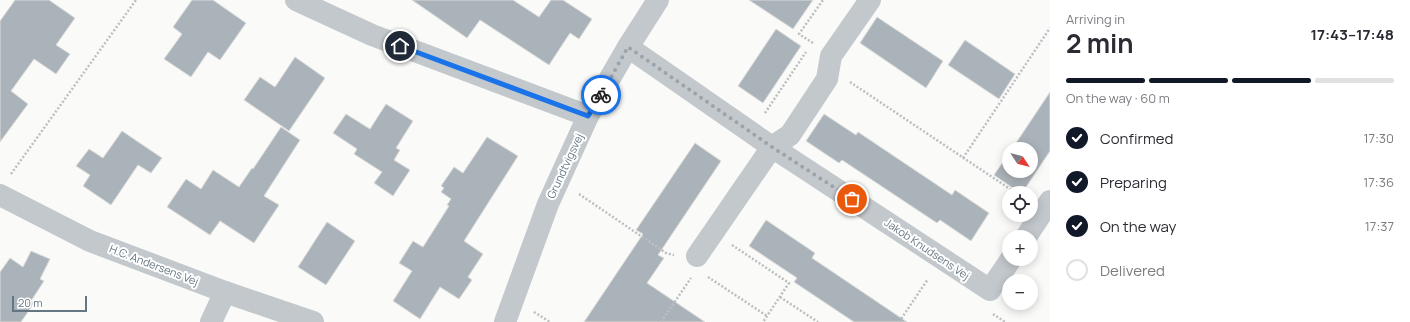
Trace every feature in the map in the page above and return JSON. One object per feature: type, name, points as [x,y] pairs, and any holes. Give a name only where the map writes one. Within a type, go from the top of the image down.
[{"type":"street","points":[[296,0],[372,35],[588,116]]},
{"type":"street","name":"Grundtvigsvej","points":[[505,322],[548,204],[588,116],[628,47],[658,0]]},
{"type":"street","points":[[692,266],[713,232],[772,147],[790,135],[827,79],[831,56],[870,0]]},
{"type":"street","name":"Jakob Knudsens Vej","points":[[628,47],[772,147],[990,290],[1006,266]]},
{"type":"street","name":"H.C. Andersens Vej","points":[[4,186],[90,241],[225,292],[313,322]]},
{"type":"street","points":[[1031,230],[1050,201]]},
{"type":"street","points":[[211,322],[225,292]]},
{"type":"path","points":[[4,186],[136,0]]},
{"type":"path","points":[[822,0],[799,34],[831,56]]},
{"type":"path","points":[[963,158],[1050,28]]},
{"type":"path","points":[[827,79],[844,78],[1005,186]]},
{"type":"path","points":[[556,185],[578,194],[666,253],[672,253],[767,316]]},
{"type":"path","points":[[713,232],[789,283],[763,322]]},
{"type":"path","points":[[661,322],[692,266]]},
{"type":"path","points":[[899,322],[932,273]]},
{"type":"path","points":[[780,297],[818,322]]},
{"type":"building","points":[[15,0],[49,0],[75,18],[56,45],[70,54],[56,74],[34,59],[11,91],[28,104],[0,142],[0,21]]},
{"type":"building","points":[[192,0],[213,0],[246,23],[220,60],[208,52],[191,77],[164,59],[182,34],[173,27]]},
{"type":"building","points":[[412,0],[513,0],[539,17],[551,0],[563,0],[592,19],[579,39],[570,33],[549,65],[480,20],[467,38]]},
{"type":"building","points":[[749,0],[813,0],[793,29]]},
{"type":"building","points":[[877,17],[943,61],[926,88],[860,43]]},
{"type":"building","points":[[776,29],[801,46],[763,103],[738,86]]},
{"type":"building","points":[[965,40],[1015,74],[999,99],[948,65]]},
{"type":"building","points":[[295,57],[325,78],[289,131],[244,100],[260,77],[275,87]]},
{"type":"building","points":[[1050,92],[1050,151],[1038,169],[1038,142],[1017,142]]},
{"type":"building","points":[[386,104],[413,121],[396,148],[400,150],[394,160],[410,170],[393,196],[374,183],[382,172],[354,154],[357,149],[333,133],[346,114],[370,129]]},
{"type":"building","points":[[824,114],[856,135],[858,132],[952,195],[955,190],[989,213],[971,241],[940,220],[937,223],[842,160],[839,163],[806,141]]},
{"type":"building","points":[[281,127],[300,140],[264,196],[279,205],[254,243],[220,221],[210,235],[167,207],[186,179],[201,189],[213,170],[239,187]]},
{"type":"building","points":[[122,131],[162,158],[151,173],[138,165],[111,205],[83,186],[90,175],[76,166],[89,149],[103,158]]},
{"type":"building","points":[[487,137],[518,156],[464,241],[483,254],[468,277],[472,280],[459,299],[440,287],[420,319],[393,301],[412,271],[399,263],[413,241],[423,247],[449,206],[447,205],[451,199],[441,192],[444,188],[441,186],[454,167],[463,173]]},
{"type":"building","points":[[695,143],[721,161],[658,255],[664,258],[647,283],[705,322],[584,322],[643,234],[636,230]]},
{"type":"building","points":[[1002,163],[1002,178],[1032,178],[1027,186],[1010,186],[994,175]]},
{"type":"building","points":[[766,220],[815,253],[812,258],[907,322],[854,322],[794,282],[797,278],[749,246]]},
{"type":"building","points":[[327,222],[355,241],[326,285],[298,267]]},
{"type":"building","points":[[31,251],[50,259],[40,279],[44,281],[31,301],[34,303],[21,322],[0,322],[0,272],[10,258],[23,267]]},
{"type":"way so far","points":[[601,95],[628,47],[772,147],[852,199]]},
{"type":"route","points":[[400,46],[588,116],[601,95]]}]
